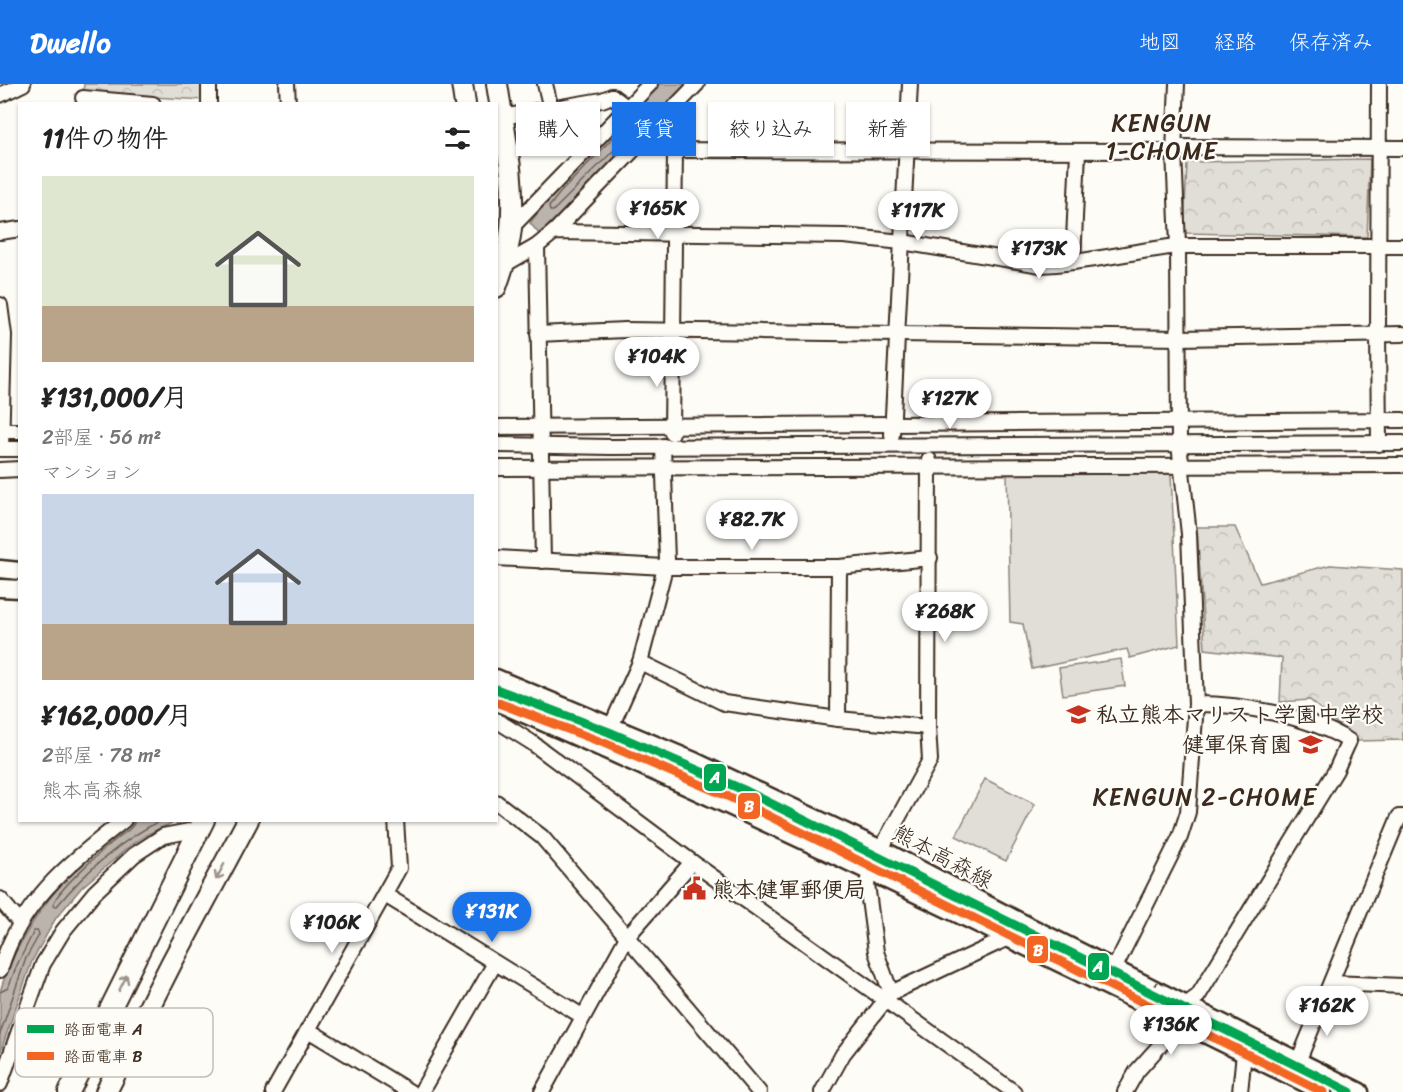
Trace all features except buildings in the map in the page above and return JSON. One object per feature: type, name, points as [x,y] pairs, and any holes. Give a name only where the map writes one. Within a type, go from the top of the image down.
[{"type":"highway","points":[[462,84],[465,102]]},
{"type":"highway","points":[[497,84],[511,171],[511,228],[504,265],[498,282]]},
{"type":"highway","points":[[149,1008],[247,822]]},
{"type":"highway","points":[[111,1008],[202,825]]},
{"type":"highway","points":[[69,1092],[76,1077]]},
{"type":"highway","points":[[106,1092],[114,1077]]},
{"type":"main road","points":[[0,569],[18,570]]},
{"type":"main road","points":[[0,588],[18,589]]},
{"type":"main road","name":"熊本高森線","points":[[498,679],[694,761],[881,849],[1360,1092]]},
{"type":"main road","name":"熊本高森線","points":[[498,703],[602,747],[870,871],[1323,1092]]},
{"type":"street","points":[[0,95],[23,84]]},
{"type":"street","points":[[208,102],[209,84]]},
{"type":"street","points":[[287,84],[288,102]]},
{"type":"street","points":[[545,84],[549,102]]},
{"type":"street","points":[[637,102],[650,84]]},
{"type":"street","points":[[680,102],[697,84]]},
{"type":"street","points":[[909,102],[910,84]]},
{"type":"street","points":[[1106,985],[1180,837],[1188,812],[1196,704],[1189,534],[1179,444],[1178,246],[1174,149],[1177,84]]},
{"type":"street","points":[[1379,84],[1379,444]]},
{"type":"street","points":[[591,102],[602,100],[613,90],[623,102]]},
{"type":"street","points":[[84,95],[138,102]]},
{"type":"street","points":[[502,117],[516,115]]},
{"type":"street","points":[[511,228],[612,129]]},
{"type":"street","points":[[930,150],[1403,148]]},
{"type":"street","points":[[696,150],[846,150]]},
{"type":"street","points":[[1073,262],[1078,151]]},
{"type":"street","points":[[504,265],[537,246],[554,232],[628,156]]},
{"type":"street","points":[[602,747],[639,662],[667,560],[664,468],[672,426],[675,156]]},
{"type":"street","points":[[892,446],[906,156]]},
{"type":"street","points":[[0,232],[18,229]]},
{"type":"street","points":[[554,232],[844,236],[902,242],[1041,264],[1073,262],[1178,246],[1403,246]]},
{"type":"street","points":[[537,246],[543,561]]},
{"type":"street","points":[[0,305],[4,335],[0,449],[18,449]]},
{"type":"street","points":[[538,334],[625,330],[1179,338],[1403,334]]},
{"type":"street","points":[[498,427],[1403,420]]},
{"type":"street","points":[[1,430],[18,431]]},
{"type":"street","points":[[498,446],[1403,443]]},
{"type":"street","points":[[888,997],[875,946],[867,884],[870,871],[881,849],[930,760],[928,728],[929,446]]},
{"type":"street","points":[[498,468],[1403,465]]},
{"type":"street","points":[[0,470],[18,469]]},
{"type":"street","points":[[498,558],[665,567],[839,567],[930,558]]},
{"type":"street","points":[[838,719],[839,567]]},
{"type":"street","points":[[639,662],[724,703],[838,719],[928,728]]},
{"type":"street","points":[[1125,1092],[1137,1071],[1172,1032],[1187,1004],[1198,996],[1336,770],[1349,741],[1315,725],[1271,713],[1232,706],[1196,704]]},
{"type":"street","points":[[498,721],[531,742],[692,862],[888,997],[1014,1092]]},
{"type":"street","points":[[498,804],[542,837],[759,1092]]},
{"type":"street","points":[[1291,1077],[1399,817],[1403,817]]},
{"type":"street","points":[[0,970],[25,914],[67,865],[121,822]]},
{"type":"street","points":[[279,1090],[308,1030],[399,868],[396,822]]},
{"type":"street","points":[[27,1008],[43,964],[63,931],[95,892],[134,855],[163,836],[202,825]]},
{"type":"street","points":[[542,1092],[627,937],[692,862]]},
{"type":"street","points":[[385,896],[582,1016]]},
{"type":"street","points":[[0,899],[20,922]]},
{"type":"street","points":[[822,1092],[843,1054],[888,997],[1008,938]]},
{"type":"street","points":[[422,1092],[495,963]]},
{"type":"street","points":[[1332,982],[1403,986]]},
{"type":"street","points":[[308,1030],[410,1092]]},
{"type":"street","points":[[0,1084],[15,1042]]},
{"type":"street","points":[[1240,1092],[1244,1053]]},
{"type":"path","points":[[1144,1010],[1157,982]]},
{"type":"green space","points":[[84,84],[205,84],[205,100],[83,93]]},
{"type":"green space","points":[[1370,159],[1367,237],[1184,233],[1187,162]]},
{"type":"green space","points":[[1007,471],[1171,474],[1179,645],[1130,658],[1127,649],[1032,669],[1023,624],[1010,622]]},
{"type":"green space","points":[[1197,527],[1235,527],[1260,583],[1330,565],[1403,570],[1403,740],[1357,741],[1310,700],[1280,702],[1282,658],[1205,649]]},
{"type":"green space","points":[[1121,659],[1125,686],[1063,695],[1059,668]]},
{"type":"green space","points":[[985,779],[1035,804],[1006,861],[956,836]]},
{"type":"water","points":[[656,84],[687,84],[670,102],[639,102]]},
{"type":"water","points":[[612,130],[612,156],[617,156],[539,234],[530,223],[555,190],[587,156],[600,156],[600,143]]},
{"type":"water","points":[[131,822],[174,822],[131,845],[82,887],[56,918],[32,961],[0,1053],[0,993],[15,954],[38,915],[65,880],[96,849]]},
{"type":"tram line","name":"A","points":[[498,690],[609,732],[746,791],[1350,1092]]},
{"type":"tram line","name":"B","points":[[498,703],[604,743],[741,802],[1323,1092]]},
{"type":"place","name":"私立熊本マリスト学園中学校","points":[[1078,714]]},
{"type":"place","name":"健軍保育園","points":[[1310,744]]},
{"type":"place","name":"熊本健軍郵便局","points":[[694,889]]},
{"type":"district","name":"KENGUN 1-CHOME","points":[[1162,137]]},
{"type":"district","name":"KENGUN 2-CHOME","points":[[1205,797]]}]
